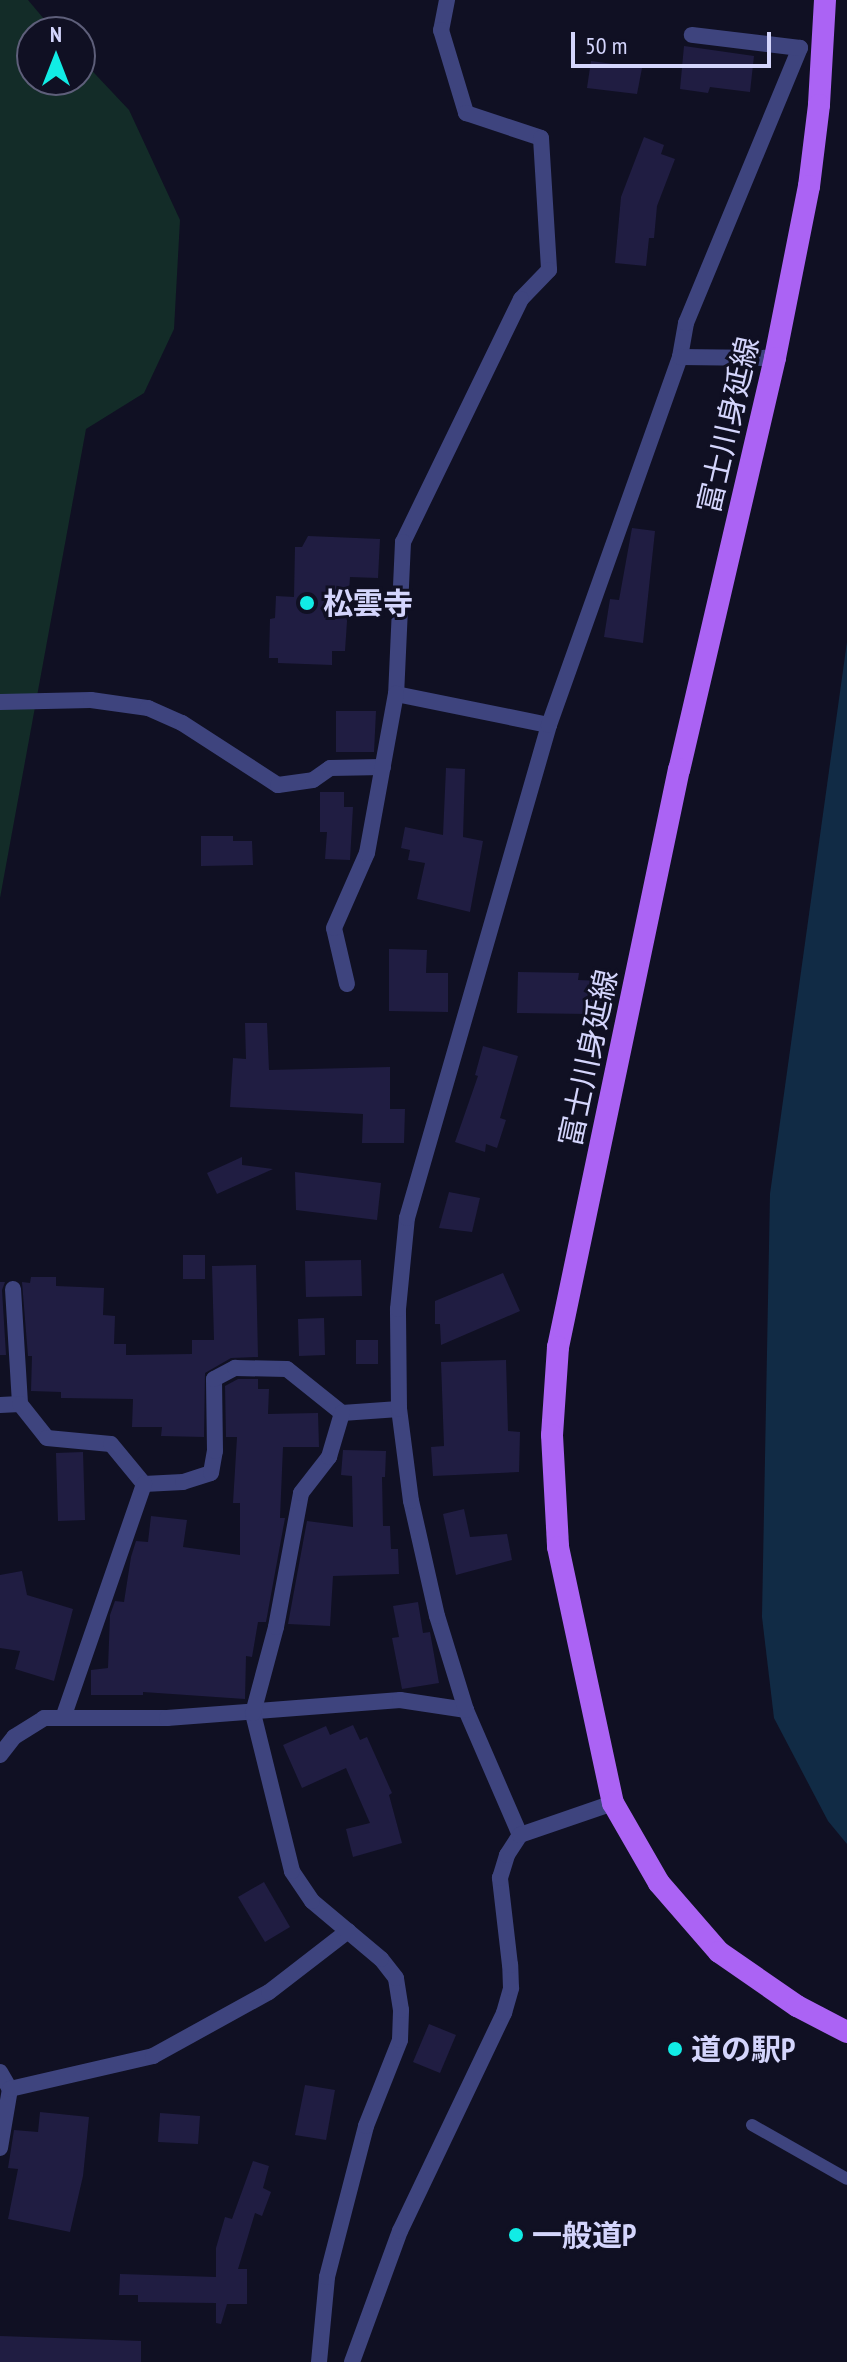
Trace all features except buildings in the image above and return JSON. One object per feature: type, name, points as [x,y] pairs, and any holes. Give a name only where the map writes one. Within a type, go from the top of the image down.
[{"type":"main road","name":"富士川身延線","points":[[825,0],[809,186],[775,358],[679,769],[558,1347],[552,1435],[558,1547],[613,1803],[659,1883],[719,1952],[797,2006],[847,2032]]},
{"type":"street","points":[[347,984],[334,928],[367,853],[383,767],[396,694],[403,542],[521,299],[549,270],[541,138],[466,113],[441,30],[447,0]]},
{"type":"street","points":[[520,1835],[466,1710],[437,1616],[421,1544],[399,1409],[398,1309],[407,1218],[549,725],[680,357],[686,323],[800,48],[692,35]]},
{"type":"street","points":[[680,357],[775,358]]},
{"type":"street","points":[[396,694],[549,725]]},
{"type":"street","points":[[0,702],[91,700],[148,708],[182,723],[278,785],[313,780],[330,768],[383,767]]},
{"type":"street","points":[[13,1289],[20,1404],[47,1438],[111,1444],[144,1484]]},
{"type":"street","points":[[144,1484],[183,1482],[211,1473],[215,1451],[214,1379],[235,1368],[287,1369],[342,1413],[399,1409]]},
{"type":"street","points":[[0,1405],[20,1404]]},
{"type":"street","points":[[319,2362],[331,2262],[366,2126],[400,2040],[401,2010],[396,1978],[381,1959],[312,1901],[292,1871],[253,1713],[276,1627],[301,1493],[329,1457],[342,1413]]},
{"type":"street","points":[[63,1718],[144,1484]]},
{"type":"street","points":[[0,1755],[14,1737],[44,1718],[167,1718],[400,1700],[466,1710]]},
{"type":"street","points":[[352,2362],[400,2231],[504,2013],[510,1976],[500,1878],[507,1855],[520,1835],[613,1803]]},
{"type":"street","points":[[10,2089],[153,2056],[269,1992],[348,1931]]},
{"type":"street","points":[[0,2072],[10,2089],[0,2148]]},
{"type":"lane","points":[[752,2125],[847,2179]]},
{"type":"green space","points":[[0,0],[28,0],[42,16],[16,16],[16,96],[96,96],[96,75],[129,110],[180,220],[174,329],[144,393],[86,429],[0,898]]},
{"type":"water","points":[[847,642],[847,1844],[828,1821],[774,1718],[762,1617],[770,1194]]},
{"type":"place","name":"松雲寺","points":[[307,603]]},
{"type":"place","name":"道の駅P","points":[[675,2049]]},
{"type":"place","name":"一般道P","points":[[516,2235]]}]
